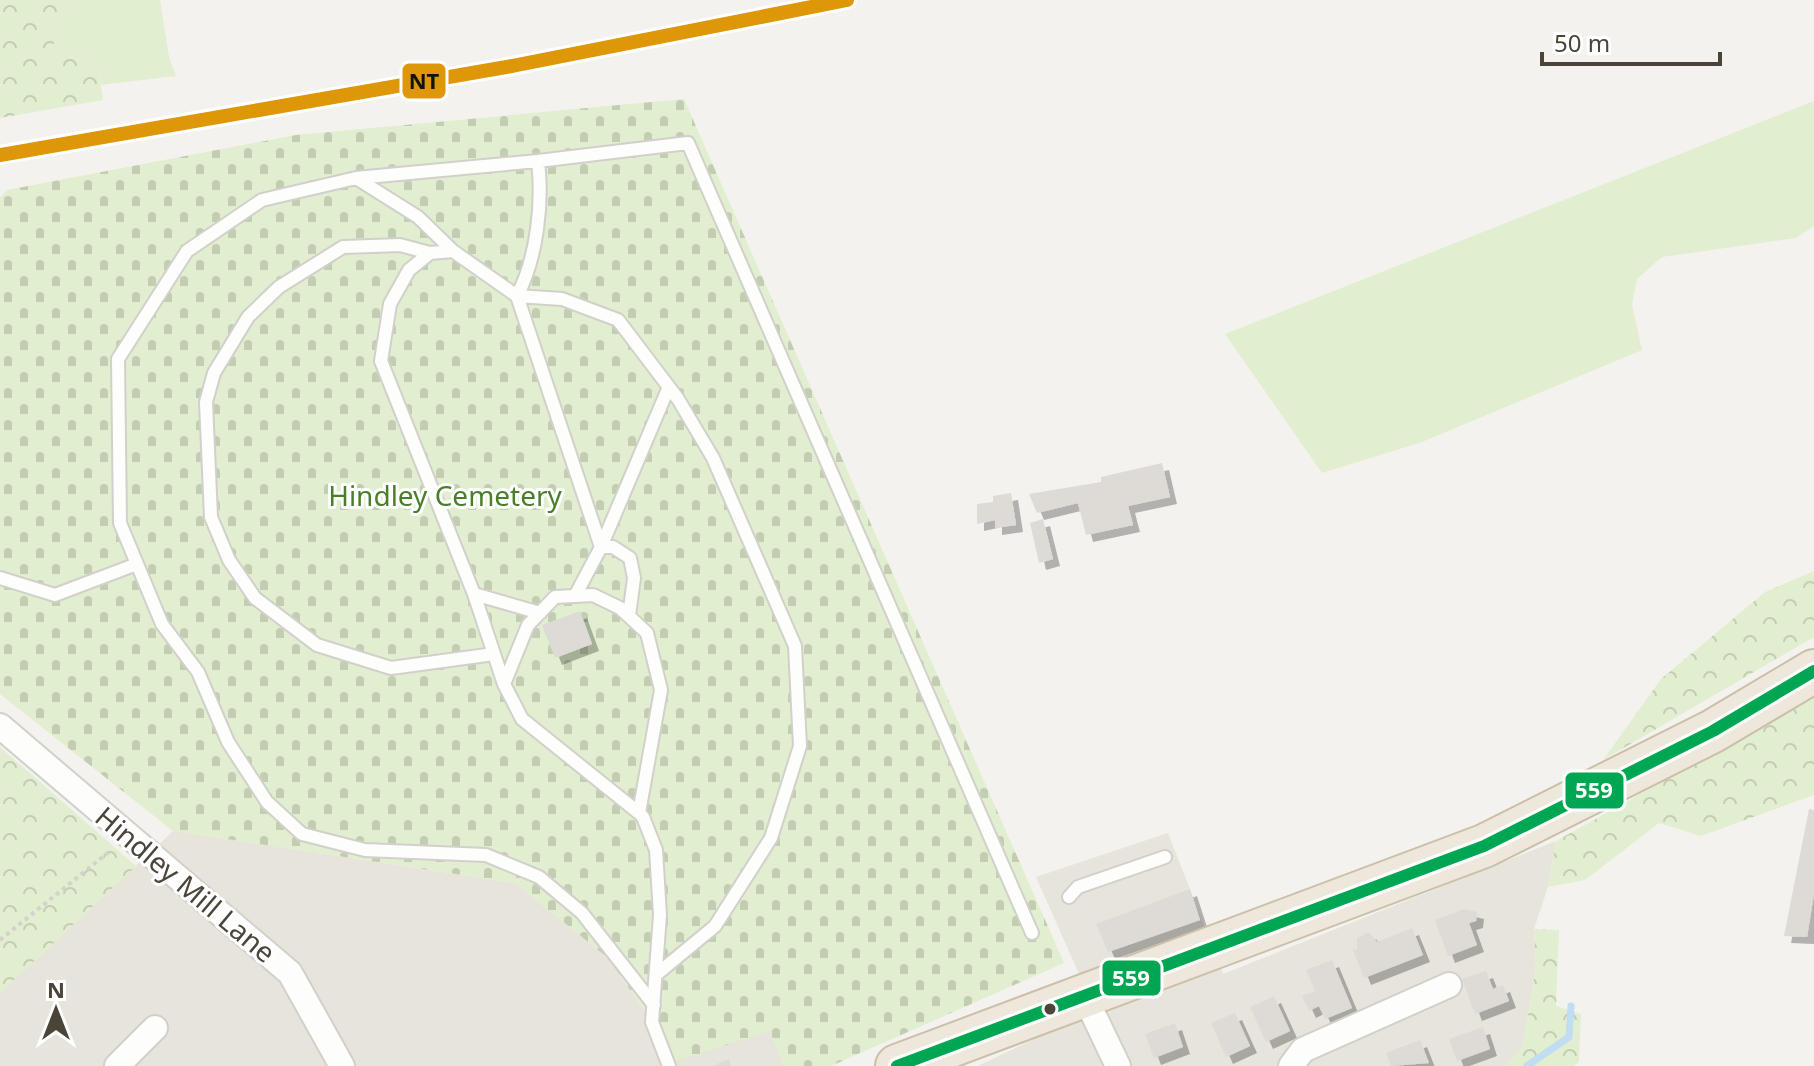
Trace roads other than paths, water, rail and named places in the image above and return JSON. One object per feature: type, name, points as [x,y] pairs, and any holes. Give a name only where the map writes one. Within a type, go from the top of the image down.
[{"type":"highway","points":[[903,1065],[1484,846],[1713,731],[1814,671]]},
{"type":"street","name":"Hindley Mill Lane","points":[[0,726],[290,973],[342,1066]]},
{"type":"street","points":[[1291,1066],[1303,1050],[1449,985]]},
{"type":"street","points":[[1084,995],[1118,1066]]},
{"type":"street","points":[[117,1066],[155,1028]]},
{"type":"lane","points":[[654,1005],[582,913],[539,877],[486,855],[365,850],[302,834],[267,802],[228,742],[198,672],[162,624],[120,523],[118,359],[187,251],[262,200],[356,178],[688,143],[1032,933]]},
{"type":"lane","points":[[538,161],[540,214],[527,277],[517,296],[601,547]]},
{"type":"lane","points":[[356,178],[418,217],[453,251],[517,296],[562,299],[618,320],[678,399],[713,458],[795,646],[800,746],[771,838],[715,926],[657,974]]},
{"type":"lane","points":[[453,251],[430,253],[400,245],[343,247],[279,287],[248,317],[214,373],[206,402],[211,517],[229,560],[255,598],[317,645],[391,668],[494,654]]},
{"type":"lane","points":[[430,253],[409,270],[390,304],[381,361],[474,594],[504,684],[522,719],[639,813],[656,850],[660,915],[652,1022],[669,1066]]},
{"type":"lane","points":[[575,596],[601,547],[668,389]]},
{"type":"lane","points":[[601,547],[613,547],[630,558],[634,578],[629,616]]},
{"type":"lane","points":[[0,578],[55,595],[137,564]]},
{"type":"lane","points":[[474,594],[540,613]]},
{"type":"lane","points":[[504,684],[523,636],[555,597],[593,595],[629,616],[647,633],[661,690],[639,813]]},
{"type":"lane","points":[[1069,897],[1078,887],[1165,857]]},
{"type":"waterway","points":[[1527,1066],[1569,1037],[1571,1006]]},
{"type":"park label","name":"Hindley Cemetery","points":[[445,495]]}]
